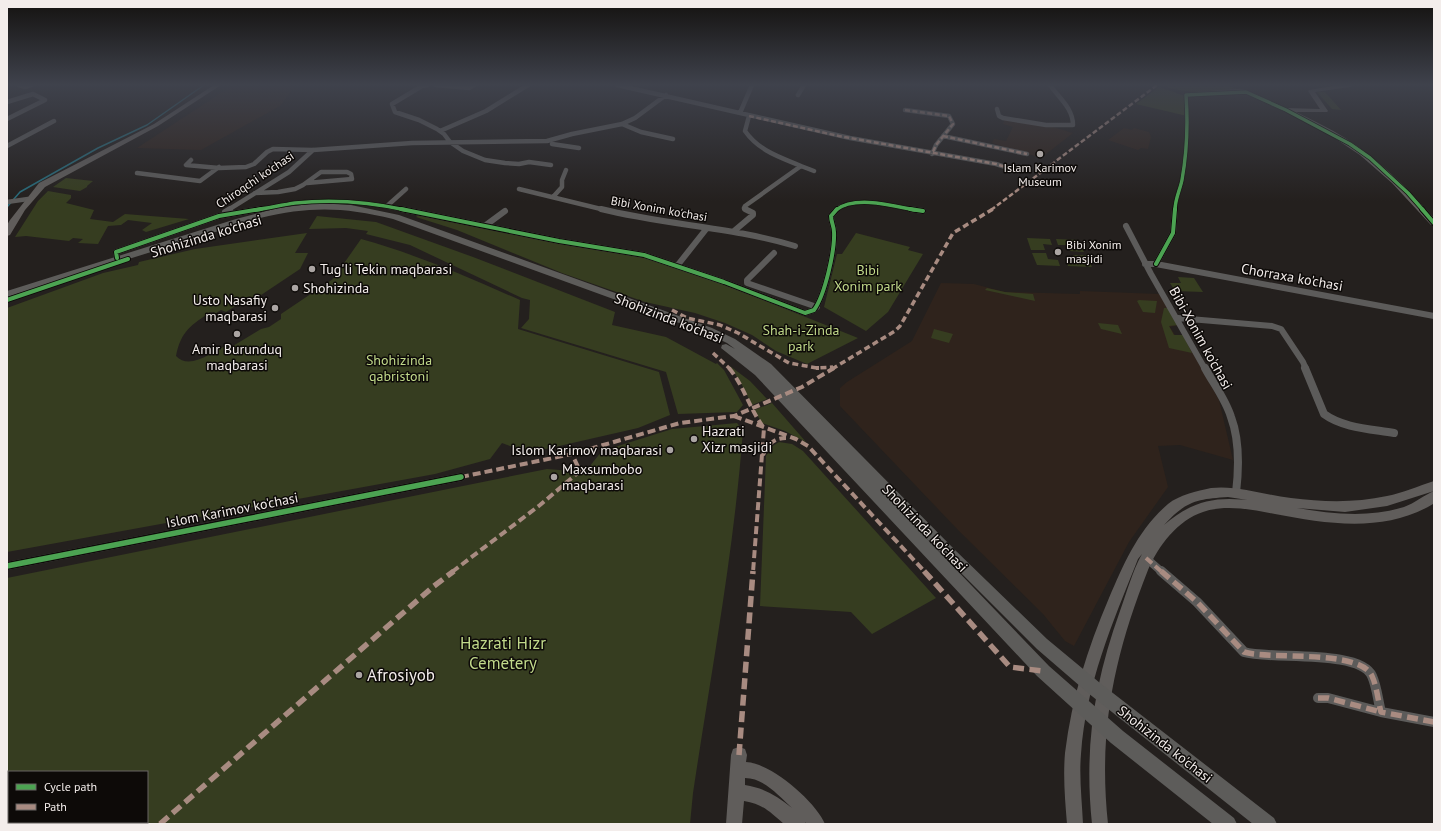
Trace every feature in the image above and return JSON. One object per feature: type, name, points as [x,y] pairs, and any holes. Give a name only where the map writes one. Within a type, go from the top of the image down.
[{"type":"main road","name":"Shohizinda ko'chasi","points":[[7,294],[117,258],[152,243],[263,215],[300,208],[336,206],[378,212],[396,217],[708,330],[731,341],[777,376],[951,555],[1042,644],[1100,693],[1268,824]]},
{"type":"main road","name":"Shohizinda ko'chasi","points":[[7,300],[135,257],[247,223],[297,213],[338,211],[365,215],[389,221],[610,301],[724,346],[759,372],[1049,676],[1117,737],[1228,824]]},
{"type":"street","points":[[7,146],[49,124]]},
{"type":"street","points":[[7,233],[12,222],[28,199],[42,185],[159,124]]},
{"type":"street","points":[[426,124],[440,131],[450,142],[463,151],[485,160],[505,163],[519,164],[529,162],[551,165]]},
{"type":"street","points":[[440,131],[458,124]]},
{"type":"street","points":[[622,124],[628,128],[641,132],[673,139]]},
{"type":"street","name":"Chiroqchi ko'chasi","points":[[207,230],[208,226],[219,216],[289,172],[313,150],[412,143],[547,141],[572,134],[622,124]]},
{"type":"street","points":[[746,124],[745,131],[749,139],[777,156],[814,171]]},
{"type":"street","points":[[783,124],[932,154],[990,163],[1018,171]]},
{"type":"street","points":[[932,154],[936,145],[953,124]]},
{"type":"street","points":[[1039,124],[1071,126],[1073,124]]},
{"type":"street","points":[[1156,264],[1173,233],[1175,203],[1182,182],[1187,124]]},
{"type":"street","points":[[1312,124],[1350,144],[1370,158],[1408,194],[1434,223]]},
{"type":"street","points":[[943,136],[1027,154]]},
{"type":"street","points":[[552,144],[579,148]]},
{"type":"street","points":[[191,160],[186,165],[249,167],[253,166],[269,150],[313,150]]},
{"type":"street","points":[[734,231],[753,215],[753,213],[744,208],[745,206],[801,166]]},
{"type":"street","points":[[137,173],[200,181],[219,167]]},
{"type":"street","points":[[553,197],[562,187],[562,180],[566,170]]},
{"type":"street","points":[[256,193],[292,190],[307,183],[352,179],[351,174],[347,172],[325,172],[317,173],[307,183]]},
{"type":"street","points":[[387,206],[406,189]]},
{"type":"street","name":"Bibi Xonim ko'chasi","points":[[519,189],[641,218],[734,231],[795,246]]},
{"type":"street","points":[[7,202],[28,199]]},
{"type":"street","points":[[152,243],[219,216],[295,203],[339,201],[387,206],[559,241],[644,255],[805,314],[812,313],[816,307],[828,271],[834,231],[831,219],[835,210],[848,204],[859,202],[923,211]]},
{"type":"street","points":[[486,225],[505,211]]},
{"type":"street","name":"Bibi-Xonim ko'chasi","points":[[1126,226],[1145,264],[1178,318],[1231,415],[1239,451],[1236,493]]},
{"type":"street","points":[[677,266],[706,228]]},
{"type":"street","points":[[774,253],[747,280],[747,283],[816,307]]},
{"type":"street","name":"Chorraxa ko'chasi","points":[[1145,264],[1156,264],[1434,316]]},
{"type":"street","points":[[1178,318],[1272,326],[1282,329],[1303,362],[1327,418],[1344,424],[1394,433]]},
{"type":"street","name":"Islom Karimov ko'chasi","points":[[7,566],[461,477]]},
{"type":"street","points":[[1075,824],[1072,780],[1073,754],[1078,716],[1085,682],[1101,633],[1133,557],[1148,534],[1173,507],[1179,502],[1212,492],[1236,493],[1291,503],[1345,507],[1387,501],[1434,486]]},
{"type":"street","points":[[1100,824],[1096,764],[1098,721],[1102,694],[1115,641],[1146,558],[1159,538],[1185,514],[1202,506],[1220,502],[1315,516],[1356,519],[1384,517],[1400,513],[1414,508],[1434,496]]},
{"type":"street","points":[[1387,501],[1400,513]]},
{"type":"street","points":[[1146,558],[1197,602],[1244,652],[1254,655],[1329,658],[1354,662],[1365,667],[1372,676],[1381,712]]},
{"type":"street","points":[[1123,580],[1136,586]]},
{"type":"street","points":[[1318,698],[1328,698],[1381,712],[1434,722]]},
{"type":"street","points":[[734,824],[739,762],[771,780],[792,797],[817,824]]},
{"type":"street","points":[[736,792],[758,795],[773,803],[797,824]]},
{"type":"shaded area","points":[[174,124],[248,124],[201,150],[137,148]]},
{"type":"shaded area","points":[[1003,124],[1038,124],[1073,133],[1041,158],[992,143],[994,139],[1006,141],[1013,127]]},
{"type":"shaded area","points":[[1124,128],[1132,130],[1134,128],[1149,132],[1151,137],[1148,149],[1141,148],[1138,150],[1108,140]]},
{"type":"shaded area","points":[[941,283],[974,284],[1005,292],[1080,294],[1080,291],[1159,294],[1179,325],[1170,327],[1175,335],[1183,335],[1219,400],[1233,460],[1180,445],[1158,446],[1168,487],[1129,542],[1074,646],[1065,641],[1043,614],[958,530],[840,406],[840,388],[912,341]]},
{"type":"green space","points":[[66,178],[93,181],[80,191],[53,187]]},
{"type":"green space","points":[[48,191],[71,195],[71,198],[66,203],[94,210],[90,219],[113,222],[125,214],[189,219],[146,232],[142,230],[152,223],[128,220],[121,225],[108,226],[98,244],[78,243],[83,239],[73,238],[69,241],[26,236],[15,237],[38,201]]},
{"type":"green space","name":"Shah-i-Zinda park","points":[[422,213],[638,256],[718,282],[858,338],[807,364],[776,351],[752,335],[725,323],[695,313],[645,302],[562,273],[457,230],[416,217]]},
{"type":"green space","points":[[317,216],[376,222],[473,257],[615,312],[612,325],[666,337],[716,364],[717,363],[724,370],[743,405],[737,412],[678,414],[666,372],[521,328],[529,319],[530,300],[522,298],[410,245],[366,234],[368,231],[346,228],[309,229]]},
{"type":"green space","name":"Shohizinda qabristoni","points":[[307,233],[295,253],[308,253],[300,269],[252,301],[246,299],[226,312],[221,310],[216,313],[211,312],[192,325],[181,340],[176,356],[182,360],[195,361],[227,345],[233,346],[261,329],[269,327],[281,319],[281,314],[333,279],[361,239],[422,259],[520,300],[518,329],[659,372],[670,415],[638,428],[546,449],[520,450],[502,443],[490,459],[435,474],[7,552],[7,308],[103,273],[138,265],[139,262],[195,249]]},
{"type":"green space","name":"Bibi Xonim park","points":[[856,233],[910,247],[908,250],[923,254],[888,312],[866,331],[824,307],[837,254],[842,254]]},
{"type":"green space","points":[[1027,238],[1050,239],[1052,245],[1043,244],[1045,250],[1031,250]]},
{"type":"green space","points":[[1056,239],[1079,240],[1084,252],[1070,251],[1068,245],[1058,245]]},
{"type":"green space","points":[[1032,253],[1046,253],[1048,259],[1058,260],[1060,266],[1037,265]]},
{"type":"green space","points":[[1073,255],[1087,255],[1092,267],[1068,266],[1066,260],[1075,261]]},
{"type":"green space","points":[[1178,277],[1194,278],[1203,292],[1175,291],[1170,283],[1181,283]]},
{"type":"green space","points":[[987,288],[1005,292],[1033,294],[1035,301],[985,290]]},
{"type":"green space","points":[[1137,301],[1157,301],[1155,313],[1143,312]]},
{"type":"green space","points":[[1164,308],[1168,308],[1179,325],[1169,326],[1174,335],[1183,335],[1192,353],[1169,348],[1161,322]]},
{"type":"green space","points":[[1098,323],[1118,325],[1122,334],[1101,329]]},
{"type":"green space","points":[[934,329],[953,334],[949,343],[931,338]]},
{"type":"green space","points":[[730,366],[750,381],[767,399],[752,405]]},
{"type":"green space","points":[[772,403],[806,442],[785,431],[762,423],[754,410]]},
{"type":"green space","name":"Hazrati Hizr Cemetery","points":[[737,423],[743,430],[728,567],[693,793],[690,824],[7,824],[7,578],[547,469],[585,472],[602,451],[672,429]]},
{"type":"green space","points":[[779,442],[792,444],[803,451],[936,598],[872,634],[851,612],[760,606],[766,456],[771,447]]},
{"type":"waterway","points":[[7,207],[20,192],[98,148],[149,124]]},
{"type":"marked path","points":[[784,124],[839,136],[996,164],[1018,171]]},
{"type":"marked path","points":[[932,154],[936,145],[953,124]]},
{"type":"marked path","points":[[461,477],[572,454],[680,423],[734,416],[802,387],[895,331],[900,326],[953,233],[984,215],[1008,198],[1106,124]]},
{"type":"marked path","points":[[943,136],[1027,154]]},
{"type":"marked path","points":[[672,310],[687,318],[720,325],[738,333],[789,363],[817,368],[833,367]]},
{"type":"marked path","points":[[713,353],[731,370],[753,412],[764,428],[739,755]]},
{"type":"marked path","points":[[734,416],[796,439],[808,446],[875,517],[1010,667],[1043,671]]},
{"type":"marked path","points":[[763,455],[774,440],[786,438]]},
{"type":"marked path","points":[[160,824],[434,586],[540,505],[580,471],[572,454]]},
{"type":"marked path","points":[[1146,558],[1197,602],[1244,652],[1254,655],[1297,656],[1354,662],[1365,667],[1372,676],[1381,712],[1434,722]]},
{"type":"marked path","points":[[1318,698],[1328,698],[1381,712]]},
{"type":"cycle path","points":[[1156,264],[1173,233],[1175,203],[1182,181],[1187,124]]},
{"type":"cycle path","points":[[1312,124],[1350,144],[1370,158],[1408,193],[1434,223]]},
{"type":"cycle path","points":[[117,258],[116,252],[219,216],[295,203],[339,201],[387,206],[559,241],[644,255],[724,282],[808,313],[813,311],[818,304],[825,284],[834,238],[831,216],[835,211],[841,206],[859,203],[881,204],[923,211]]},
{"type":"cycle path","points":[[7,300],[128,259]]},
{"type":"cycle path","points":[[7,566],[461,477]]},
{"type":"place","name":"Islam Karimov Museum","points":[[1040,154]]},
{"type":"place","name":"Bibi Xonim masjidi","points":[[1058,252]]},
{"type":"place","name":"Tug'li Tekin maqbarasi","points":[[312,269]]},
{"type":"place","name":"Shohizinda","points":[[295,288]]},
{"type":"place","name":"Usto Nasafiy maqbarasi","points":[[275,308]]},
{"type":"place","name":"Amir Burunduq maqbarasi","points":[[237,334]]},
{"type":"place","name":"Hazrati Xizr masjidi","points":[[694,439]]},
{"type":"place","name":"Islom Karimov maqbarasi","points":[[670,450]]},
{"type":"place","name":"Maxsumbobo maqbarasi","points":[[554,477]]},
{"type":"place","name":"Afrosiyob","points":[[359,675]]}]
